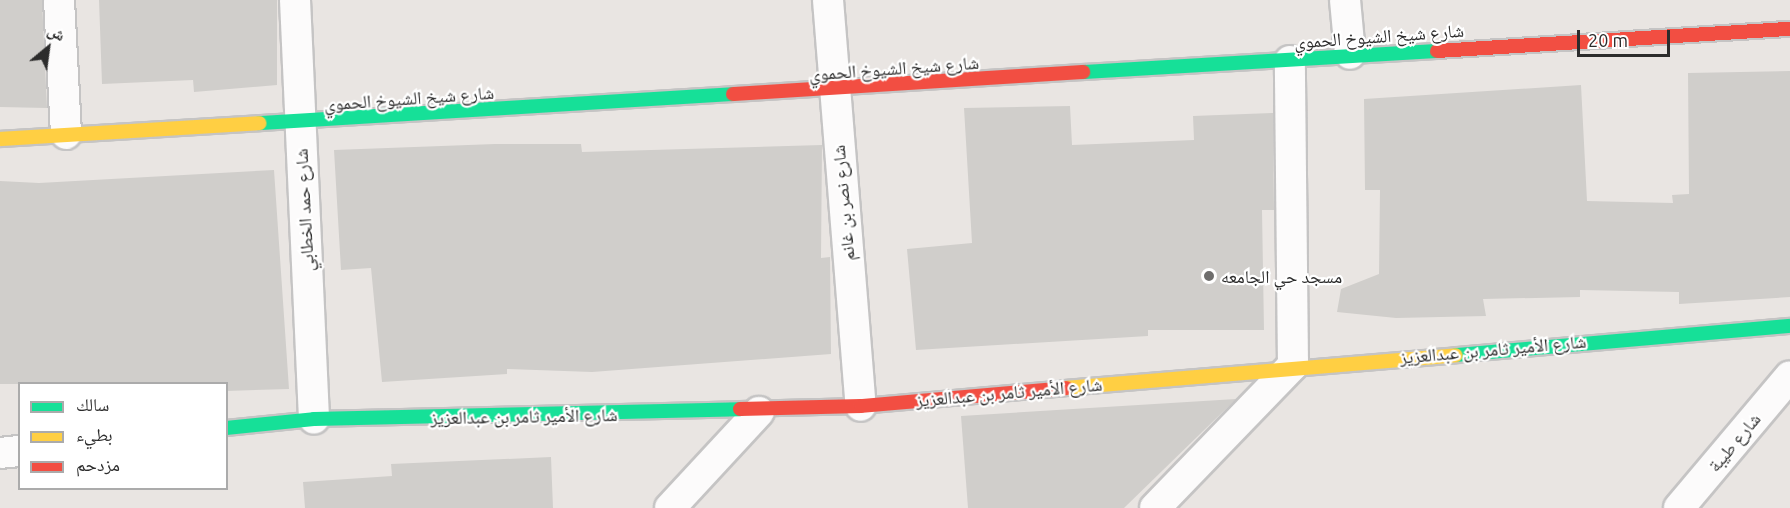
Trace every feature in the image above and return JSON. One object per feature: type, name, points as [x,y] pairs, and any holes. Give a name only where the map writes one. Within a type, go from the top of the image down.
[{"type":"street","points":[[59,0],[66,134]]},
{"type":"street","name":"شارع حمد الخطابي","points":[[296,0],[314,419]]},
{"type":"street","name":"شارع نصر بن غانم","points":[[828,0],[861,406]]},
{"type":"street","points":[[1345,0],[1350,54]]},
{"type":"street","name":"شارع شيخ الشيوخ الحموي","points":[[0,139],[1290,61],[1350,54],[1790,29]]},
{"type":"street","points":[[1155,508],[1293,365],[1290,61]]},
{"type":"street","name":"شارع الأمير ثامر بن عبدالعزيز","points":[[228,428],[314,419],[759,412],[861,406],[1293,365],[1790,326]]},
{"type":"street","name":"شارع طيبة","points":[[1679,508],[1790,376]]},
{"type":"street","points":[[670,508],[759,412]]},
{"type":"street","points":[[0,453],[18,451]]},
{"type":"building","points":[[0,0],[42,0],[47,108],[0,107]]},
{"type":"building","points":[[99,0],[277,0],[277,85],[194,92],[193,80],[102,84]]},
{"type":"building","points":[[1790,71],[1790,297],[1679,304],[1679,292],[1580,290],[1580,297],[1483,299],[1486,316],[1396,318],[1337,312],[1341,289],[1379,274],[1380,190],[1365,190],[1364,99],[1581,85],[1587,201],[1673,203],[1672,195],[1689,194],[1688,73]]},
{"type":"building","points":[[1070,106],[1072,145],[1194,140],[1193,116],[1273,113],[1274,210],[1262,210],[1264,330],[1148,330],[1148,336],[916,350],[907,249],[972,243],[964,108]]},
{"type":"building","points":[[495,144],[581,144],[582,152],[822,145],[821,258],[830,257],[831,354],[592,372],[507,369],[507,374],[382,382],[371,268],[341,270],[334,150]]},
{"type":"building","points":[[274,170],[289,389],[228,391],[228,382],[18,382],[18,384],[0,384],[0,181],[39,183]]},
{"type":"building","points":[[1236,399],[1124,508],[968,508],[961,416]]},
{"type":"building","points":[[551,457],[553,508],[305,508],[303,482],[392,476],[391,464]]},
{"type":"traffic: fast","points":[[1083,72],[1437,51]]},
{"type":"traffic: fast","points":[[260,123],[733,94]]},
{"type":"traffic: fast","points":[[1456,355],[1790,326]]},
{"type":"traffic: fast","points":[[228,428],[314,419],[740,409]]},
{"type":"traffic: slow","points":[[0,139],[260,123]]},
{"type":"traffic: slow","points":[[1066,388],[1456,355]]},
{"type":"traffic: jam","points":[[1437,51],[1790,29]]},
{"type":"traffic: jam","points":[[733,94],[1083,72]]},
{"type":"traffic: jam","points":[[740,409],[861,406],[1066,388]]},
{"type":"place","name":"مسجد حي الجامعه","points":[[1209,276]]}]
